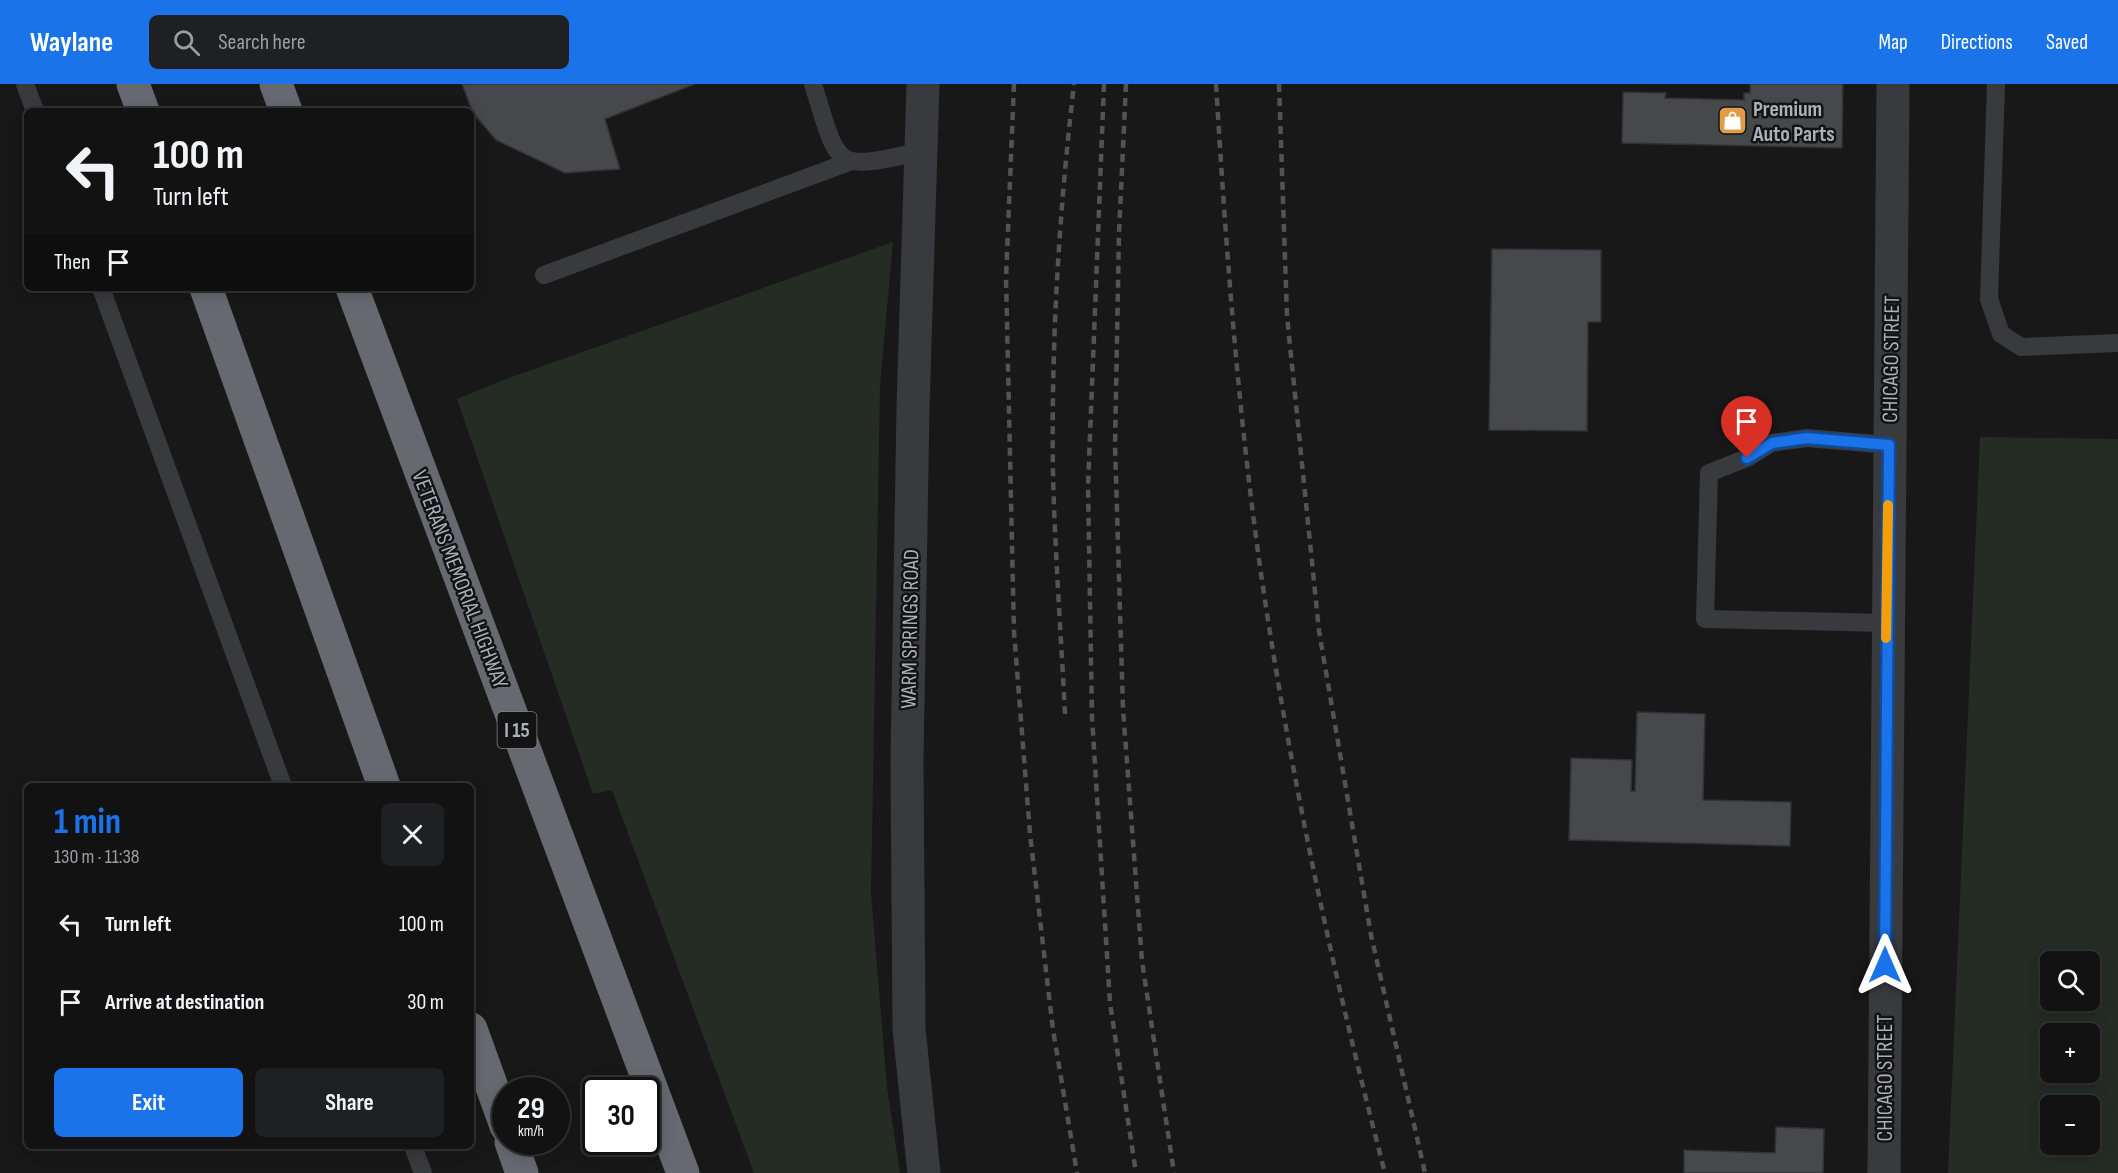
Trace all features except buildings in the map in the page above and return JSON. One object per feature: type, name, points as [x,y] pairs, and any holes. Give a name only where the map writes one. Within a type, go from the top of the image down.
[{"type":"highway","points":[[133,84],[142,108]]},
{"type":"highway","points":[[276,84],[285,108]]},
{"type":"highway","points":[[207,291],[383,783]]},
{"type":"highway","name":"VETERANS MEMORIAL HIGHWAY","points":[[353,291],[683,1173]]},
{"type":"highway","points":[[474,1037],[492,1087]]},
{"type":"highway","points":[[516,1155],[522,1173]]},
{"type":"street","name":"WARM SPRINGS ROAD","points":[[923,84],[923,151],[913,408],[908,784],[909,1029],[924,1173]]},
{"type":"street","name":"CHICAGO STREET","points":[[1884,1173],[1893,84]]},
{"type":"lane","points":[[25,84],[34,108]]},
{"type":"lane","points":[[813,84],[833,149],[849,162]]},
{"type":"lane","points":[[1996,84],[1989,299],[2001,334],[2021,346],[2118,343]]},
{"type":"lane","points":[[544,275],[849,162],[865,164],[923,151]]},
{"type":"lane","points":[[102,291],[282,783]]},
{"type":"lane","points":[[1887,623],[1705,620],[1709,473],[1747,458],[1772,443],[1807,438],[1889,445]]},
{"type":"lane","points":[[414,1149],[423,1173]]},
{"type":"shaded area","points":[[893,242],[880,386],[871,893],[887,1087],[900,1173],[754,1173],[612,790],[593,794],[457,399],[506,379]]},
{"type":"shaded area","points":[[1980,437],[2118,439],[2118,1173],[1948,1173]]},
{"type":"railway","points":[[1014,84],[1006,278],[1014,632],[1030,834],[1053,1030],[1077,1173]]},
{"type":"railway","points":[[1065,714],[1054,504],[1053,376],[1060,230],[1074,84]]},
{"type":"railway","points":[[1104,84],[1088,486],[1092,717],[1110,1003],[1136,1173]]},
{"type":"railway","points":[[1126,84],[1119,233],[1115,445],[1123,709],[1142,961],[1174,1173]]},
{"type":"railway","points":[[1216,84],[1242,419],[1268,620],[1279,690],[1319,898],[1385,1173]]},
{"type":"railway","points":[[1279,84],[1287,316],[1319,631],[1371,935],[1425,1173]]},
{"type":"slow traffic","points":[[1886,638],[1888,505]]},
{"type":"place","name":"Premium Auto Parts","points":[[1732,121]]},
{"type":"route","points":[[1747,458],[1772,443],[1807,438],[1889,445],[1885,965]]}]
